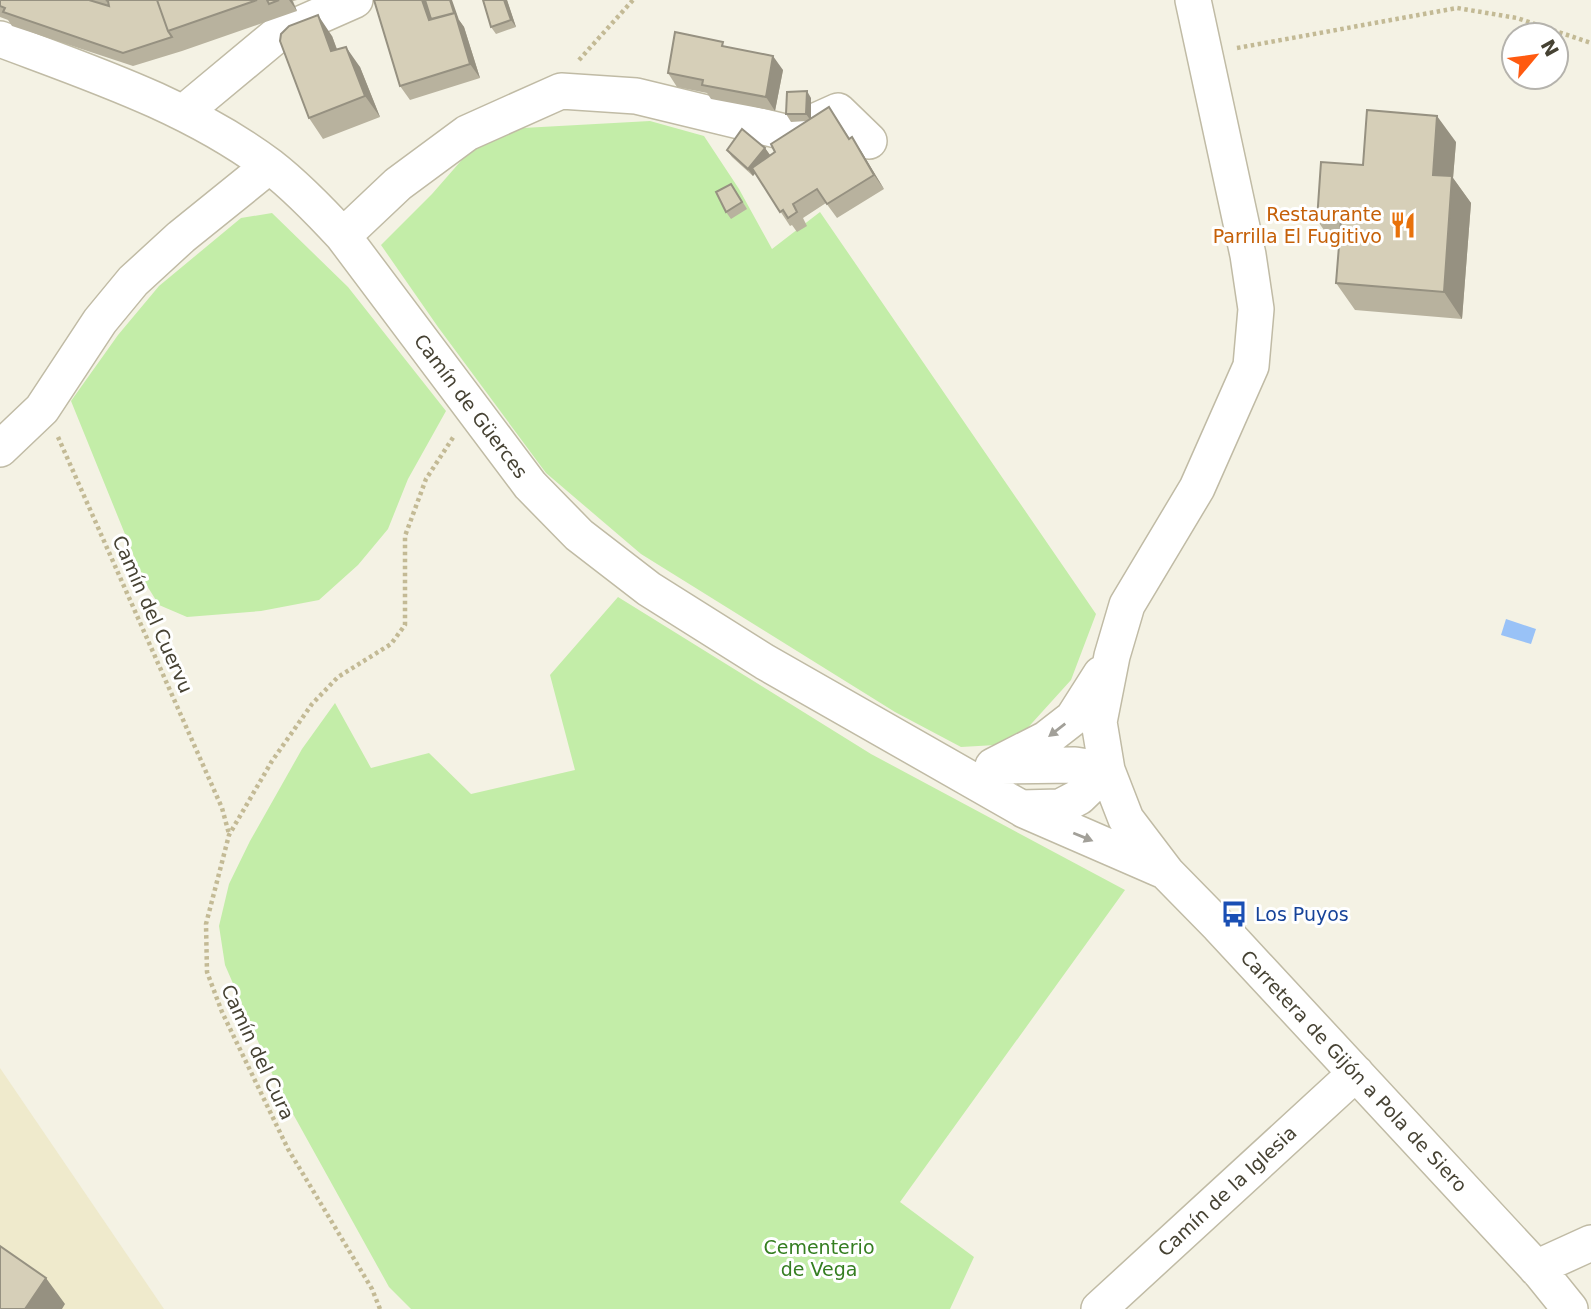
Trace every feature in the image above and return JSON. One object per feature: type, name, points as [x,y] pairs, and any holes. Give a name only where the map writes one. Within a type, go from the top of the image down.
[{"type":"street","points":[[183,113],[278,34],[355,0]]},
{"type":"street","name":"Carretera de Gijón a Pola de Siero","points":[[1193,0],[1248,255],[1256,309],[1251,366],[1197,488],[1127,605],[1112,656],[1098,722],[1107,770],[1126,820],[1167,873],[1356,1073],[1536,1268],[1570,1309]]},
{"type":"street","name":"Camín de Güerces","points":[[0,39],[111,80],[183,113],[269,166],[307,198],[343,236],[530,485],[579,535],[649,589],[765,662],[1021,808],[1167,873]]},
{"type":"street","points":[[343,236],[398,184],[467,133],[561,91],[636,96],[789,133],[838,111],[869,141]]},
{"type":"street","points":[[0,449],[42,409],[100,321],[133,281],[181,237],[269,166]]},
{"type":"street","points":[[993,766],[1046,739],[1073,718],[1112,656]]},
{"type":"street","points":[[955,770],[993,766],[1075,765],[1107,770]]},
{"type":"street","points":[[1021,808],[1060,807],[1079,797],[1107,770]]},
{"type":"street","name":"Camín de la Iglesia","points":[[1099,1309],[1356,1073]]},
{"type":"street","points":[[1536,1268],[1591,1243]]},
{"type":"path","points":[[561,91],[579,60],[633,0]]},
{"type":"path","points":[[1205,54],[1457,8],[1517,18],[1591,43]]},
{"type":"path","name":"Camín del Cuervu","points":[[42,409],[66,451],[222,807],[229,835]]},
{"type":"path","name":"Camín del Cura","points":[[380,1309],[372,1289],[288,1149],[222,1012],[207,972],[206,924],[229,835],[272,761],[312,704],[338,677],[391,644],[405,625],[405,536],[426,479],[472,409]]},
{"type":"shaded area","points":[[0,1068],[164,1309],[0,1309]]},
{"type":"green space","points":[[650,121],[704,136],[739,189],[772,249],[820,212],[1096,614],[1071,680],[1013,744],[961,747],[895,712],[641,554],[546,473],[381,245],[432,194],[474,146],[523,128]]},
{"type":"green space","points":[[272,213],[348,287],[446,411],[408,479],[388,529],[358,565],[319,600],[261,611],[187,617],[159,605],[144,581],[71,401],[118,335],[159,286],[241,218]]},
{"type":"green space","name":"Cementerio de Vega","points":[[618,597],[871,754],[1125,890],[900,1202],[974,1257],[950,1309],[411,1309],[389,1287],[277,1085],[225,965],[219,926],[229,884],[302,749],[335,703],[371,768],[429,753],[471,794],[575,770],[550,675]]},
{"type":"water","points":[[1506,619],[1536,629],[1531,644],[1501,635]]},
{"type":"building","points":[[0,0],[89,0],[109,6],[106,0],[157,0],[172,37],[123,53],[3,12],[5,8],[0,6]]},
{"type":"building","points":[[157,0],[257,0],[168,31]]},
{"type":"building","points":[[374,0],[422,0],[429,20],[455,13],[470,64],[400,86]]},
{"type":"building","points":[[425,0],[450,0],[454,13],[431,19]]},
{"type":"building","points":[[483,0],[504,0],[511,20],[491,27]]},
{"type":"building","points":[[318,15],[331,51],[346,47],[365,96],[309,118],[280,41],[281,34],[289,26]]},
{"type":"building","points":[[675,32],[723,42],[722,46],[773,56],[766,97],[702,85],[703,80],[668,73]]},
{"type":"building","points":[[807,91],[806,114],[786,114],[787,92]]},
{"type":"building","points":[[829,107],[849,139],[852,137],[874,175],[827,204],[817,189],[793,204],[797,212],[788,218],[783,210],[780,212],[752,168],[775,152],[771,144]]},
{"type":"building","name":"Restaurante Parrilla El Fugitivo","points":[[1367,110],[1437,116],[1433,175],[1452,176],[1444,292],[1336,283],[1341,221],[1317,220],[1321,162],[1363,165]]},
{"type":"building","points":[[742,129],[765,148],[748,169],[727,150]]},
{"type":"building","points":[[731,184],[742,202],[726,212],[716,192]]},
{"type":"building","points":[[0,1246],[46,1278],[25,1309],[0,1309]]},
{"type":"place","name":"Restaurante Parrilla El Fugitivo","points":[[1403,225]]},
{"type":"place","name":"Los Puyos","points":[[1234,914]]}]
